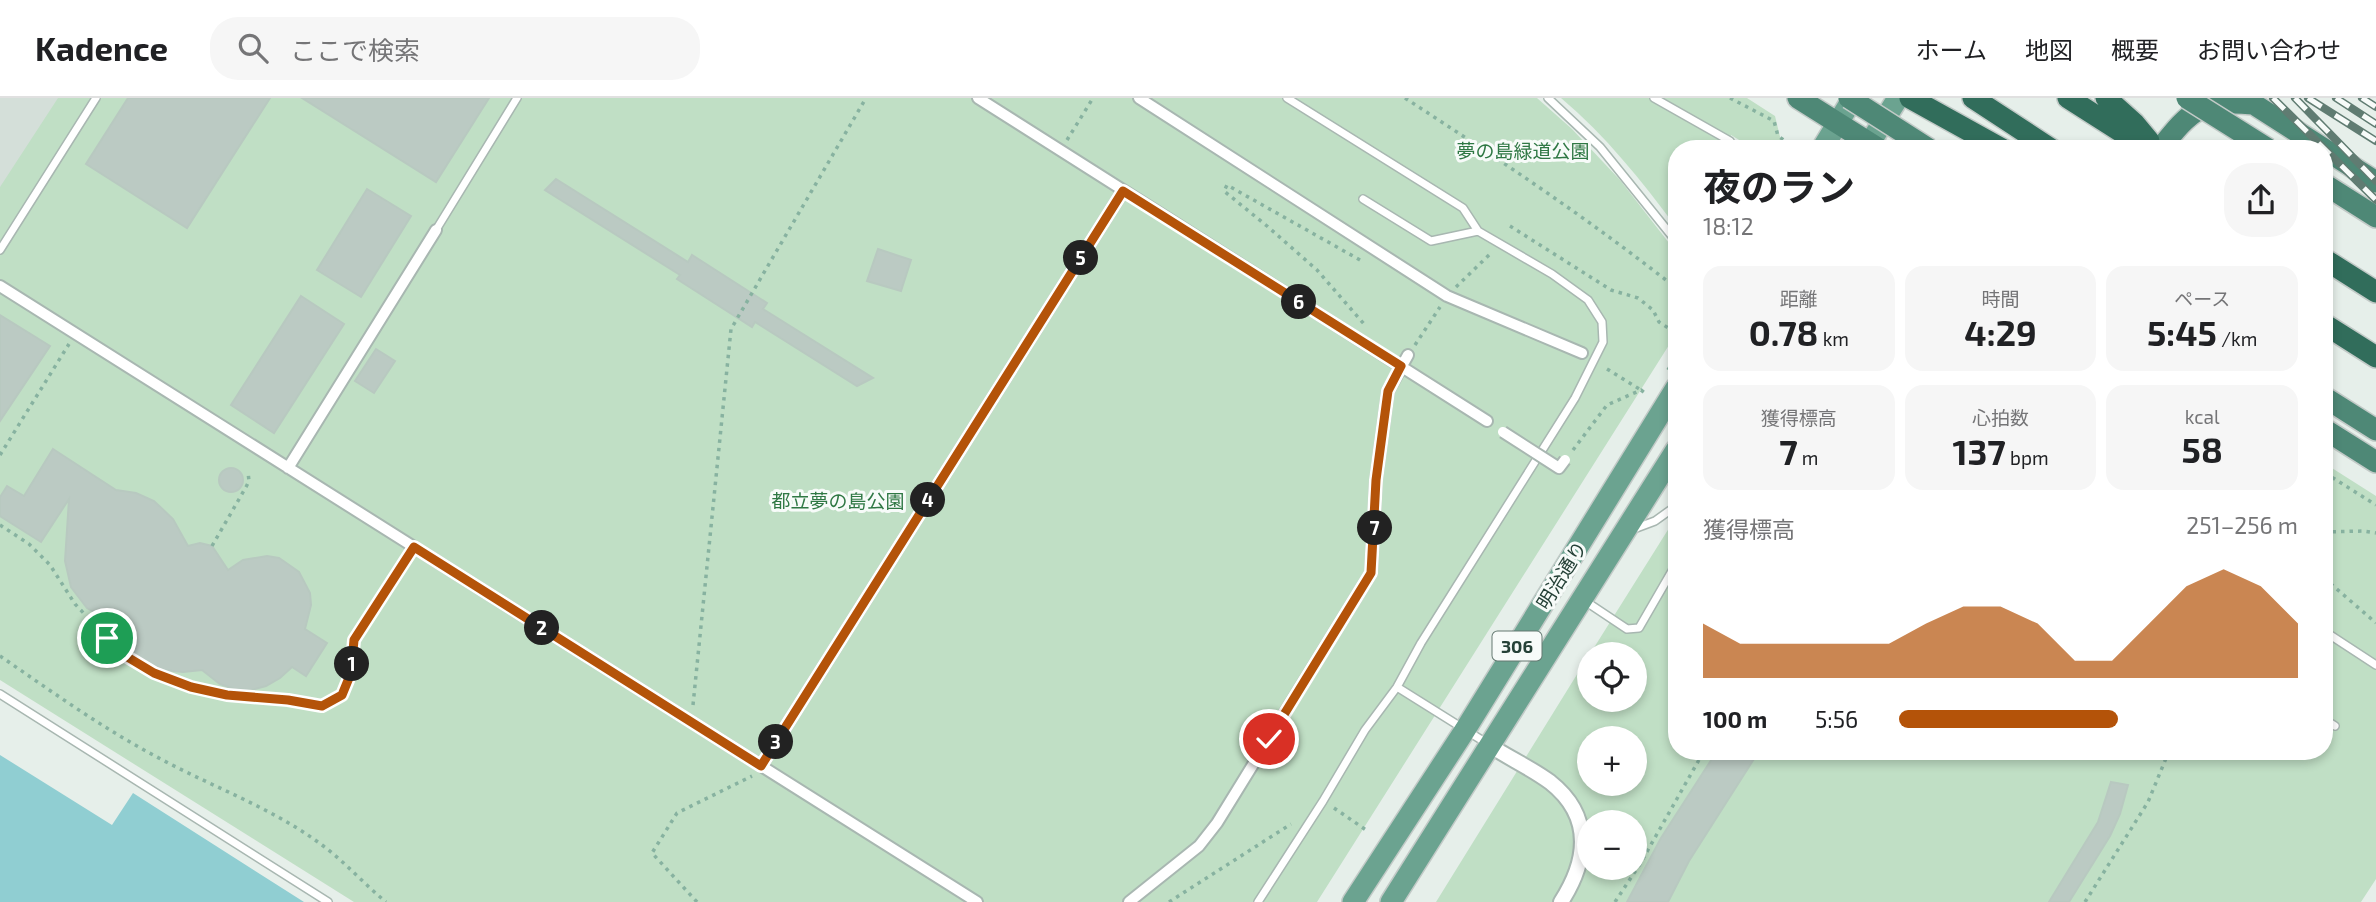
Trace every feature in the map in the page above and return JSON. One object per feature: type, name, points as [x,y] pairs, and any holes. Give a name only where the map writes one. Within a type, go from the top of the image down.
[{"type":"highway","points":[[1798,98],[1861,140]]},
{"type":"highway","points":[[1851,98],[1916,140]]},
{"type":"highway","points":[[1910,98],[1986,140]]},
{"type":"highway","points":[[1973,98],[2037,140]]},
{"type":"highway","points":[[2068,98],[2134,140]]},
{"type":"highway","points":[[2106,98],[2150,140]]},
{"type":"highway","points":[[2188,98],[2254,140]]},
{"type":"highway","points":[[2166,140],[2182,121],[2211,104],[2248,101],[2310,140]]},
{"type":"highway","points":[[2333,155],[2376,182]]},
{"type":"highway","points":[[2333,190],[2376,217]]},
{"type":"highway","points":[[2333,265],[2376,292]]},
{"type":"highway","points":[[2333,330],[2376,357]]},
{"type":"highway","points":[[2333,403],[2376,430]]},
{"type":"highway","points":[[2333,435],[2376,462]]},
{"type":"main road","points":[[1828,140],[1851,98]]},
{"type":"main road","points":[[1875,140],[1898,98]]},
{"type":"main road","name":"明治通り","points":[[1353,902],[1465,730],[1668,401]]},
{"type":"main road","name":"明治通り","points":[[1391,902],[1668,463]]},
{"type":"street","points":[[978,98],[1487,421]]},
{"type":"street","points":[[1139,98],[1444,300],[1582,353]]},
{"type":"street","points":[[764,768],[1123,191]]},
{"type":"street","points":[[288,468],[436,230]]},
{"type":"street","points":[[0,286],[977,902]]},
{"type":"street","points":[[1129,902],[1199,846],[1217,823],[1371,573],[1376,480],[1388,391],[1408,355]]},
{"type":"street","points":[[1503,432],[1559,468],[1566,460]]},
{"type":"street","points":[[1489,745],[1550,782],[1568,800],[1582,828],[1583,855],[1577,873],[1561,902]]},
{"type":"lane","points":[[0,250],[96,98]]},
{"type":"lane","points":[[436,230],[517,98]]},
{"type":"lane","points":[[1258,902],[1365,730],[1396,687],[1575,398],[1603,342],[1602,322],[1588,300],[1552,274],[1478,232],[1464,208],[1287,98]]},
{"type":"lane","points":[[1548,98],[1600,147],[1668,231]]},
{"type":"lane","points":[[1654,98],[1728,140]]},
{"type":"lane","points":[[1363,199],[1431,241],[1478,232]]},
{"type":"lane","points":[[1625,532],[1655,521],[1668,512]]},
{"type":"lane","points":[[1582,599],[1627,628],[1639,628],[1668,578]]},
{"type":"lane","points":[[2333,637],[2376,665]]},
{"type":"lane","points":[[1396,687],[1489,745]]},
{"type":"lane","points":[[0,694],[328,902]]},
{"type":"path","points":[[692,722],[731,329],[866,98]]},
{"type":"path","points":[[1060,150],[1094,98]]},
{"type":"path","points":[[1405,98],[1520,174],[1668,282]]},
{"type":"path","points":[[1730,98],[1774,121],[1778,136],[1784,140]]},
{"type":"path","points":[[1360,340],[1367,328],[1317,270],[1224,191],[1227,185],[1363,261]]},
{"type":"path","points":[[1510,226],[1611,290],[1638,299],[1653,310],[1659,322],[1668,328]]},
{"type":"path","points":[[1408,355],[1444,300],[1490,254]]},
{"type":"path","points":[[0,456],[75,333]]},
{"type":"path","points":[[1566,460],[1607,405],[1643,391],[1606,369]]},
{"type":"path","points":[[212,546],[249,481],[248,472]]},
{"type":"path","points":[[2333,478],[2376,505]]},
{"type":"path","points":[[0,526],[29,544],[50,565],[75,604],[107,638],[129,658],[154,673],[191,687],[227,695],[274,698],[322,706],[342,695],[351,673],[354,640],[414,547]]},
{"type":"path","points":[[2333,532],[2376,533]]},
{"type":"path","points":[[2333,586],[2376,623]]},
{"type":"path","points":[[0,656],[71,707],[118,735],[158,758],[271,812],[313,839],[386,902]]},
{"type":"path","points":[[1615,902],[1640,864],[1699,760]]},
{"type":"path","points":[[2085,902],[2148,802],[2165,760]]},
{"type":"path","points":[[697,902],[652,853],[677,813],[764,768]]},
{"type":"path","points":[[1323,801],[1369,832]]},
{"type":"path","points":[[1169,902],[1293,823]]},
{"type":"shaded area","points":[[0,98],[70,98],[0,208]]},
{"type":"green space","name":"都立夢の島公園","points":[[58,98],[1537,98],[1572,129],[1620,180],[1668,242],[1668,347],[1317,902],[354,902],[0,680],[0,187]]},
{"type":"green space","name":"夢の島緑道公園","points":[[1561,98],[1747,98],[1775,116],[1781,140],[1739,140],[1731,135],[1730,140],[1668,140],[1668,216],[1593,128]]},
{"type":"green space","points":[[2333,469],[2376,496],[2376,879],[2361,902],[1436,902],[1577,674],[1577,712],[1647,712],[1647,642],[1598,642],[1668,530],[1668,760],[2333,760]]},
{"type":"water","points":[[0,755],[112,825],[133,793],[304,902],[0,902]]},
{"type":"building","points":[[128,98],[270,98],[187,228],[86,164]]},
{"type":"building","points":[[302,98],[489,98],[436,182]]},
{"type":"building","points":[[556,179],[688,262],[692,255],[767,303],[763,309],[873,378],[857,386],[755,322],[752,327],[677,279],[680,275],[545,190]]},
{"type":"building","points":[[367,189],[411,216],[361,297],[317,270]]},
{"type":"building","points":[[878,249],[911,260],[901,291],[867,281]]},
{"type":"building","points":[[301,296],[344,324],[274,433],[231,405]]},
{"type":"building","points":[[0,315],[50,346],[0,421]]},
{"type":"building","points":[[376,349],[395,361],[374,393],[355,381]]},
{"type":"building","points":[[53,449],[116,490],[136,493],[154,501],[173,519],[188,546],[200,543],[212,546],[228,570],[243,560],[267,556],[279,558],[299,572],[310,593],[311,605],[305,629],[327,643],[306,676],[292,667],[266,686],[251,690],[235,689],[220,684],[202,670],[164,670],[146,663],[131,652],[118,638],[110,621],[87,608],[71,587],[65,561],[69,499],[41,542],[0,516],[0,497],[7,486],[24,496]]},
{"type":"building","points":[[231,468],[242,475],[243,480],[236,491],[231,492],[220,485],[219,480],[226,469]]},
{"type":"building","points":[[1711,760],[1753,760],[1689,861],[1668,902],[1627,902],[1639,880],[1647,880],[1647,864]]},
{"type":"building","points":[[2111,782],[2128,785],[2120,814],[2110,836],[2069,902],[2049,902],[2098,822]]},
{"type":"railway","points":[[2273,98],[2315,140]]},
{"type":"railway","points":[[2295,98],[2376,181]]},
{"type":"railway","points":[[2308,98],[2376,141]]},
{"type":"railway","points":[[2336,98],[2376,124]]},
{"type":"railway","points":[[2362,98],[2376,107]]},
{"type":"railway","points":[[2333,157],[2376,200]]},
{"type":"route","points":[[107,638],[129,658],[154,673],[191,687],[227,695],[322,706],[342,695],[351,673],[354,640],[414,547],[761,766],[1123,191],[1401,366],[1388,391],[1376,480],[1371,573],[1269,739]]}]
